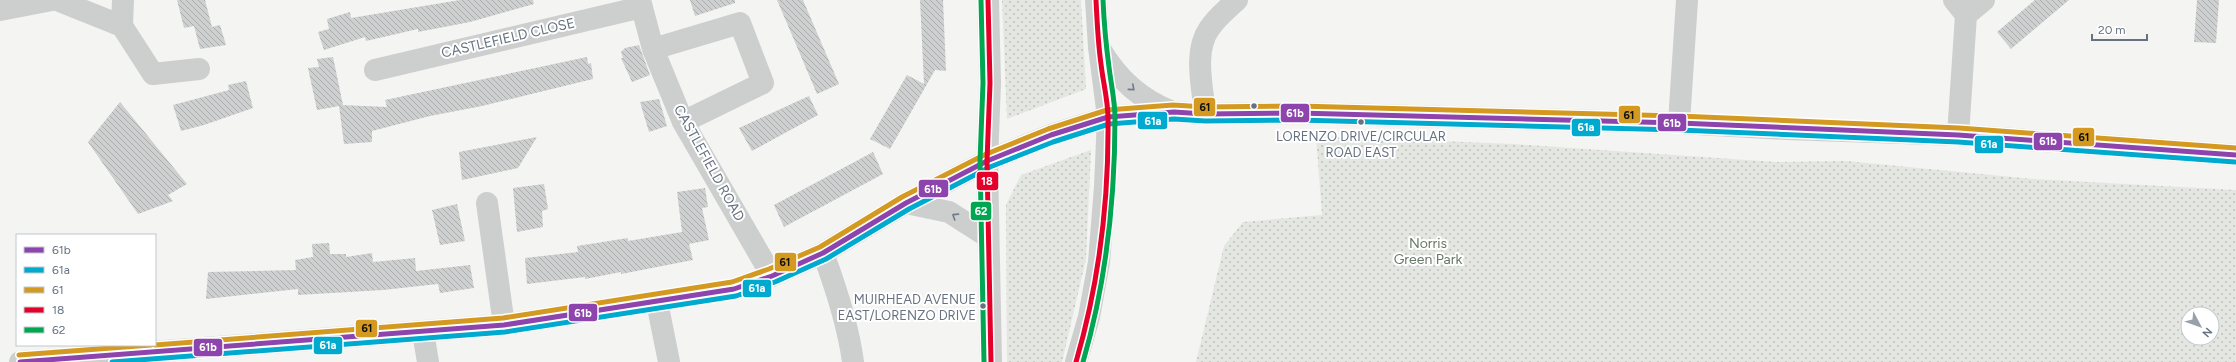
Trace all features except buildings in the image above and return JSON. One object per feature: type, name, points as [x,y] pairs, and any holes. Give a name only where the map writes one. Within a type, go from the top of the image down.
[{"type":"street","points":[[0,10],[52,0]]},
{"type":"street","points":[[57,0],[122,26]]},
{"type":"street","points":[[123,0],[122,26],[153,74],[199,69]]},
{"type":"street","points":[[988,0],[990,82],[987,161],[991,362]]},
{"type":"street","points":[[1076,362],[1089,317],[1099,262],[1108,117],[1099,47],[1096,0]]},
{"type":"street","points":[[1205,114],[1201,56],[1204,39],[1214,22],[1237,0]]},
{"type":"street","points":[[1679,123],[1687,0]]},
{"type":"street","points":[[1958,135],[1960,8],[1984,0]]},
{"type":"street","name":"CASTLEFIELD ROAD","points":[[641,3],[653,49],[683,122],[772,276]]},
{"type":"street","name":"CASTLEFIELD CLOSE","points":[[375,70],[641,3]]},
{"type":"street","points":[[653,49],[740,23],[763,83],[683,122]]},
{"type":"street","points":[[1099,47],[1115,72],[1133,90],[1155,104],[1174,112]]},
{"type":"street","points":[[20,362],[504,325],[734,289],[772,276],[823,253],[906,203],[987,161],[1051,135],[1108,117],[1174,112],[1205,114],[1298,114],[1679,123],[1787,129],[1958,135],[2236,155]]},
{"type":"street","points":[[487,203],[504,325]]},
{"type":"street","points":[[906,203],[949,212],[988,237]]},
{"type":"street","points":[[823,253],[836,289],[850,338],[853,362]]},
{"type":"street","points":[[657,302],[669,362]]},
{"type":"street","points":[[423,332],[428,362]]},
{"type":"green space","points":[[1002,0],[1081,0],[1086,89],[1007,119]]},
{"type":"green space","name":"Norris Green Park","points":[[1316,136],[1513,144],[1776,162],[1846,161],[2033,179],[2236,190],[2236,362],[1196,362],[1224,246],[1243,222],[1322,215]]},
{"type":"green space","points":[[1091,150],[1086,259],[1062,362],[1007,362],[1006,205],[1021,175]]},
{"type":"transit line","name":"62","points":[[981,0],[983,83],[980,161],[984,362]]},
{"type":"transit line","name":"18","points":[[988,0],[990,83],[987,161],[991,362]]},
{"type":"transit line","name":"18","points":[[1076,362],[1091,302],[1101,241],[1107,180],[1108,111],[1099,48],[1096,0]]},
{"type":"transit line","name":"62","points":[[1083,362],[1098,302],[1108,242],[1115,149],[1114,99],[1107,50],[1103,0]]},
{"type":"transit line","name":"61","points":[[156,345],[503,318],[732,282],[769,269],[820,247],[902,197],[984,155],[1048,129],[1107,110],[1173,105],[1205,107],[1298,106],[1679,116],[1959,128],[2236,148]]},
{"type":"transit line","name":"61b","points":[[20,362],[504,325],[734,289],[772,276],[823,253],[906,203],[987,161],[1051,135],[1108,117],[1174,112],[1205,114],[1298,113],[1679,123],[1958,135],[2236,155]]},
{"type":"transit line","name":"61a","points":[[112,362],[505,332],[736,296],[775,282],[826,259],[909,209],[990,167],[1053,142],[1109,124],[1174,119],[1205,121],[1298,120],[1679,130],[1958,142],[2235,162]]},
{"type":"transit line","name":"61","points":[[19,355],[138,346]]},
{"type":"place","name":"LORENZO DRIVE/CIRCULAR ROAD EAST","points":[[1361,122]]},
{"type":"place","name":"MUIRHEAD AVENUE EAST/LORENZO DRIVE","points":[[983,306]]}]
